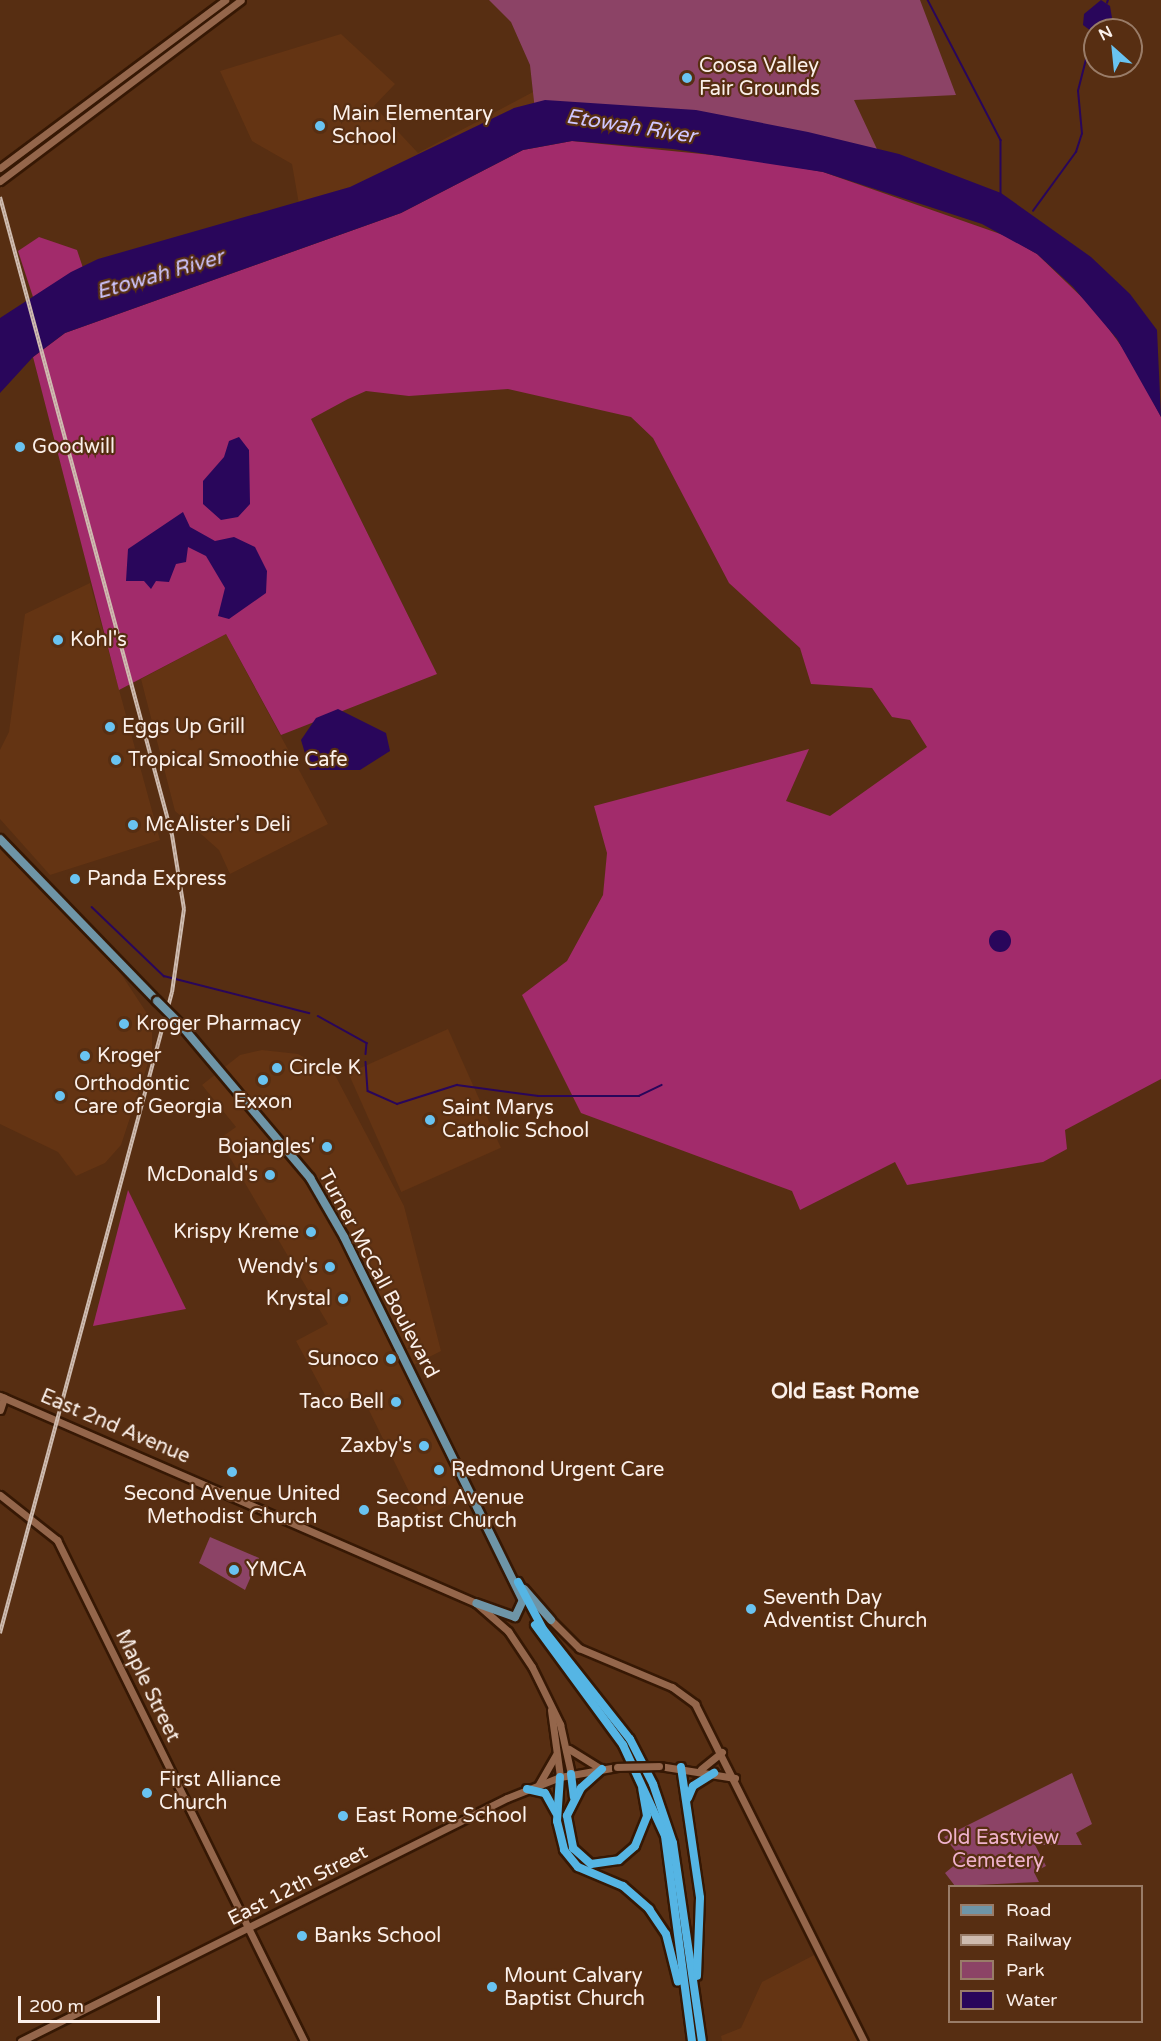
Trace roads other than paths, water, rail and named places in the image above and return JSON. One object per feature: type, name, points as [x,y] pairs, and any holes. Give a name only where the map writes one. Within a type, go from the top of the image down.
[{"type":"highway","name":"Turner McCall Boulevard","points":[[518,1582],[543,1629],[630,1739],[653,1784],[674,1843],[702,2041]]},
{"type":"highway","name":"Turner McCall Boulevard","points":[[523,1600],[540,1636],[639,1771],[665,1836],[687,2019],[692,2041]]},
{"type":"highway","points":[[681,1767],[687,1798],[701,1920],[696,1994]]},
{"type":"highway","points":[[602,1769],[574,1798],[567,1816],[573,1848],[591,1864],[619,1860],[645,1828],[639,1771]]},
{"type":"highway","points":[[687,1798],[693,1786],[714,1773]]},
{"type":"highway","points":[[572,1774],[574,1798]]},
{"type":"highway","points":[[560,1777],[557,1814],[559,1838],[573,1863],[631,1890],[666,1934],[687,2019]]},
{"type":"highway","points":[[527,1789],[545,1793],[557,1814]]},
{"type":"main road","points":[[0,168],[225,0]]},
{"type":"main road","points":[[0,180],[241,0]]},
{"type":"main road","name":"Turner McCall Boulevard","points":[[0,839],[180,1024],[310,1178],[523,1600]]},
{"type":"main road","points":[[0,1410],[1,1397]]},
{"type":"main road","name":"East 2nd Avenue","points":[[1,1397],[476,1603]]},
{"type":"main road","name":"Maple Street","points":[[0,1494],[57,1540],[304,2041]]},
{"type":"main road","name":"Turner McCall Boulevard","points":[[510,1571],[518,1582]]},
{"type":"main road","points":[[518,1582],[579,1648],[689,1698],[722,1752],[864,2041]]},
{"type":"main road","points":[[476,1603],[515,1617],[523,1600]]},
{"type":"main road","points":[[476,1603],[515,1640],[550,1705],[568,1748],[572,1774]]},
{"type":"main road","points":[[550,1705],[560,1777]]},
{"type":"main road","points":[[568,1748],[582,1762],[602,1769]]},
{"type":"main road","points":[[698,1770],[714,1764],[722,1752]]},
{"type":"main road","points":[[538,1785],[557,1753]]},
{"type":"main road","name":"East 12th Street","points":[[21,2041],[248,1930],[527,1789],[572,1774],[617,1767],[681,1767],[735,1778]]},
{"type":"water","points":[[1101,0],[1110,6],[1112,18],[1084,18],[1084,14]]},
{"type":"water","name":"Etowah River","points":[[545,100],[696,110],[808,132],[899,154],[1001,193],[1091,257],[1130,294],[1157,330],[1161,417],[1117,339],[1073,287],[1037,254],[982,224],[823,172],[673,149],[572,141],[523,150],[401,213],[65,333],[33,357],[0,393],[0,318],[71,272],[98,259],[350,187],[514,108]]},
{"type":"water","points":[[239,437],[249,450],[250,504],[238,517],[221,520],[203,504],[203,481],[224,457],[229,441]]},
{"type":"water","points":[[183,512],[190,527],[215,541],[234,537],[255,547],[267,571],[266,593],[229,619],[218,616],[225,588],[206,556],[188,547],[186,562],[176,564],[169,582],[156,581],[151,589],[144,581],[126,581],[128,549]]},
{"type":"water","points":[[338,709],[386,733],[390,751],[360,770],[310,770],[301,740],[316,718]]},
{"type":"water","points":[[996,930],[1004,930],[1011,937],[1011,945],[1004,952],[996,952],[989,945],[989,937]]},
{"type":"waterway","points":[[928,0],[1001,140],[1001,193]]},
{"type":"waterway","points":[[1033,211],[1076,152],[1082,134],[1078,91],[1083,71]]},
{"type":"waterway","points":[[92,907],[164,976],[309,1013]]},
{"type":"waterway","points":[[318,1016],[367,1043],[366,1054]]},
{"type":"waterway","points":[[366,1062],[368,1091],[397,1104],[457,1085],[538,1096],[639,1096],[662,1085]]},
{"type":"railway","points":[[0,197],[172,835],[184,909],[172,992],[0,1633]]},
{"type":"place","name":"Coosa Valley Fair Grounds","points":[[687,78]]},
{"type":"place","name":"Main Elementary School","points":[[320,126]]},
{"type":"place","name":"Goodwill","points":[[20,447]]},
{"type":"place","name":"Kohl's","points":[[58,640]]},
{"type":"place","name":"Eggs Up Grill","points":[[110,727]]},
{"type":"place","name":"Tropical Smoothie Cafe","points":[[116,760]]},
{"type":"place","name":"McAlister's Deli","points":[[133,825]]},
{"type":"place","name":"Panda Express","points":[[75,879]]},
{"type":"place","name":"Kroger Pharmacy","points":[[124,1024]]},
{"type":"place","name":"Kroger","points":[[85,1056]]},
{"type":"place","name":"Circle K","points":[[277,1068]]},
{"type":"place","name":"Exxon","points":[[263,1080]]},
{"type":"place","name":"Orthodontic Care of Georgia","points":[[60,1096]]},
{"type":"place","name":"Saint Marys Catholic School","points":[[430,1120]]},
{"type":"place","name":"Bojangles'","points":[[327,1147]]},
{"type":"place","name":"McDonald's","points":[[270,1175]]},
{"type":"place","name":"Krispy Kreme","points":[[311,1232]]},
{"type":"place","name":"Wendy's","points":[[330,1267]]},
{"type":"place","name":"Krystal","points":[[343,1299]]},
{"type":"place","name":"Sunoco","points":[[391,1359]]},
{"type":"place","name":"Taco Bell","points":[[396,1402]]},
{"type":"place","name":"Zaxby's","points":[[424,1446]]},
{"type":"place","name":"Redmond Urgent Care","points":[[439,1470]]},
{"type":"place","name":"Second Avenue United Methodist Church","points":[[232,1472]]},
{"type":"place","name":"Second Avenue Baptist Church","points":[[364,1510]]},
{"type":"place","name":"YMCA","points":[[234,1570]]},
{"type":"place","name":"Seventh Day Adventist Church","points":[[751,1609]]},
{"type":"place","name":"First Alliance Church","points":[[147,1793]]},
{"type":"place","name":"East Rome School","points":[[343,1816]]},
{"type":"place","name":"Banks School","points":[[302,1936]]},
{"type":"place","name":"Mount Calvary Baptist Church","points":[[492,1987]]},
{"type":"district","name":"Old East Rome","points":[[845,1392]]},
{"type":"park label","name":"Old Eastview Cemetery","points":[[998,1850]]}]
